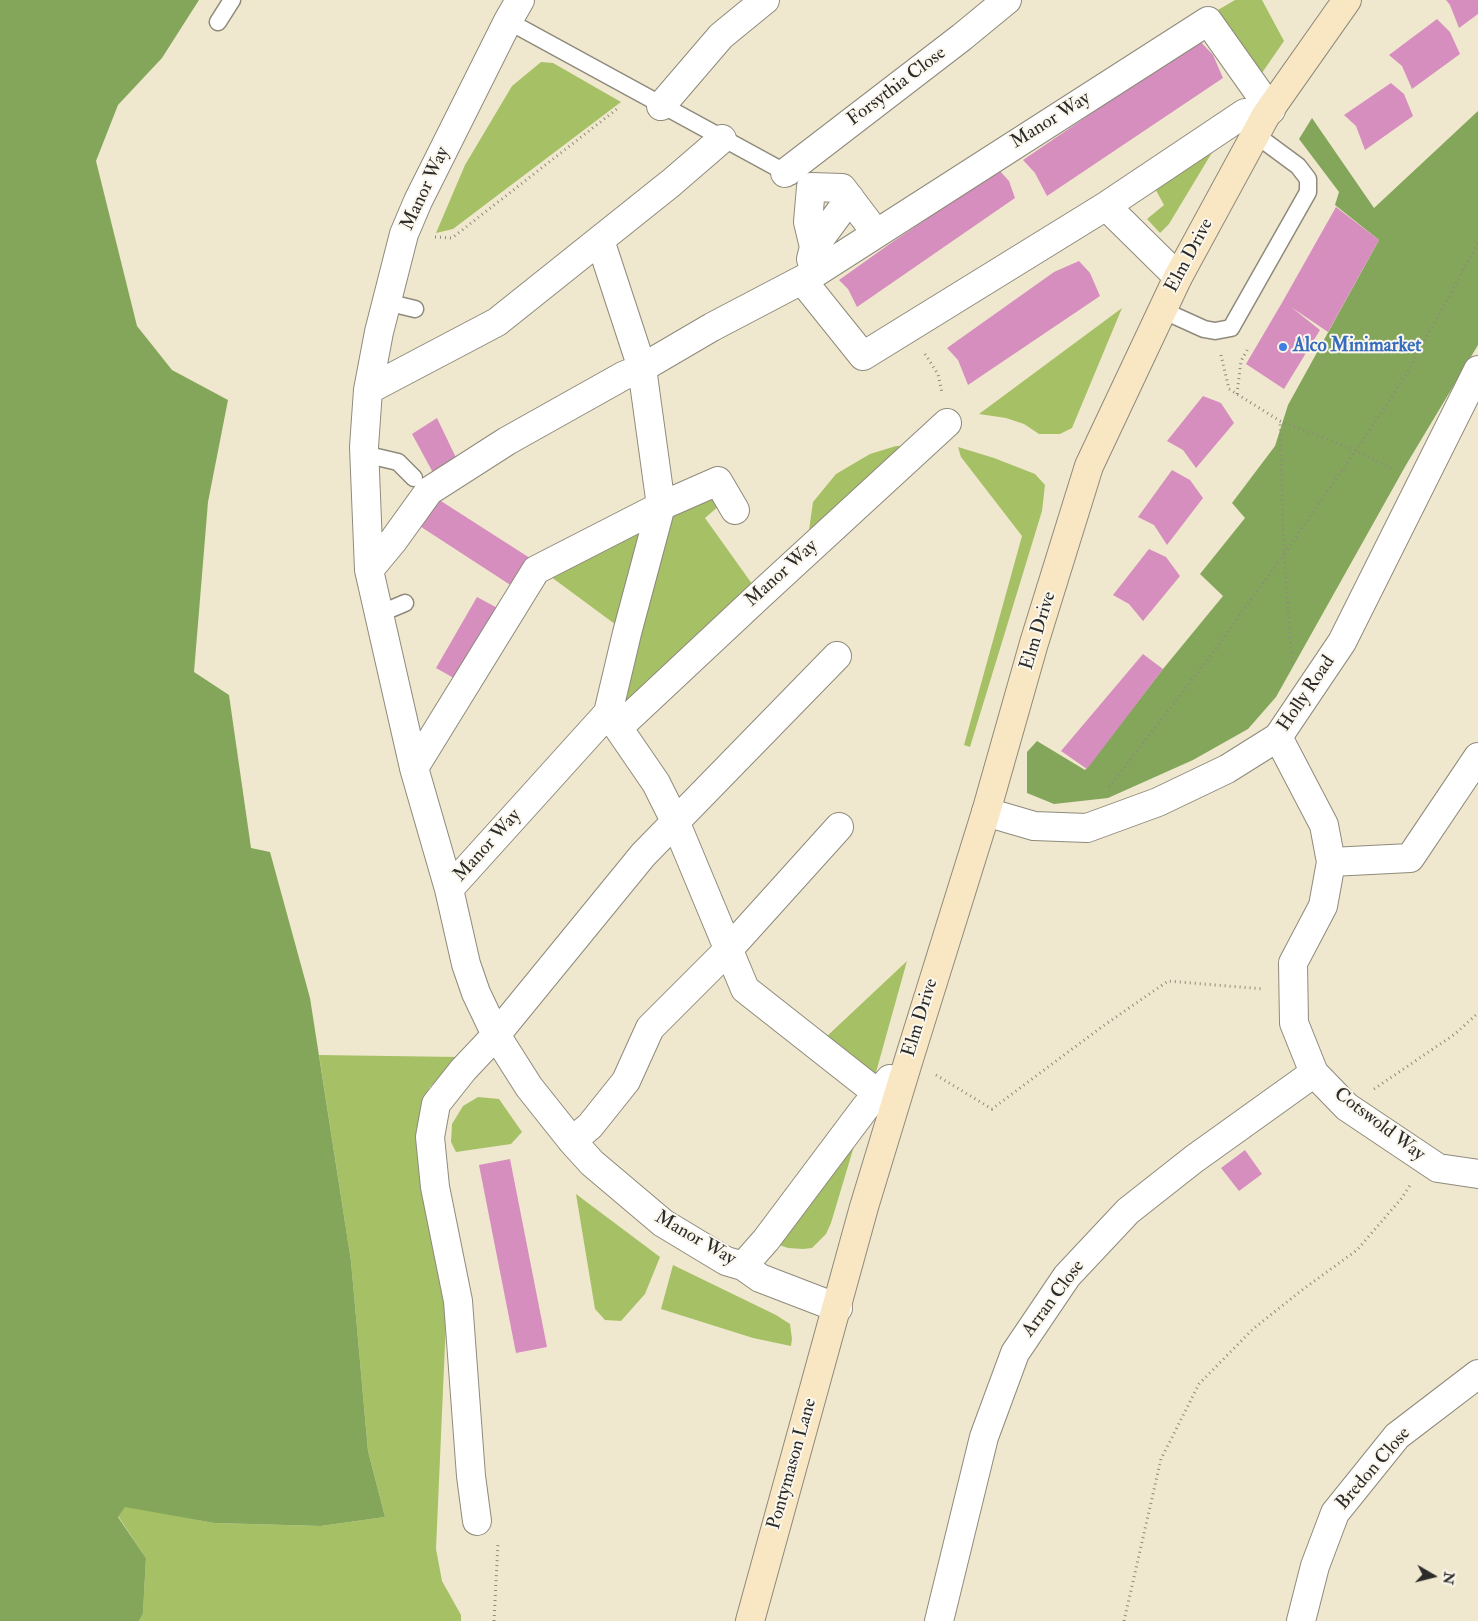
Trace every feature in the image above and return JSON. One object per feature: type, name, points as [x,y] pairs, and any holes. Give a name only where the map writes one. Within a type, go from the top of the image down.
[{"type":"street","points":[[661,106],[721,36],[765,0]]},
{"type":"street","name":"Forsythia Close","points":[[785,172],[962,37],[1007,0]]},
{"type":"street","name":"Elm Drive","points":[[838,1308],[864,1207],[986,812],[1034,643],[1089,466],[1178,277],[1264,120],[1347,0]]},
{"type":"street","name":"Manor Way","points":[[514,11],[418,201],[404,234],[386,302],[368,390],[364,454],[369,570],[414,768],[449,890],[466,964],[476,993],[496,1035],[529,1087],[572,1141],[592,1162],[663,1223],[726,1261],[743,1266],[760,1278],[838,1308]]},
{"type":"street","name":"Manor Way","points":[[369,570],[393,541],[429,491],[507,441],[623,376],[642,368],[811,267],[876,233],[1208,21],[1264,120]]},
{"type":"street","points":[[876,233],[842,188],[811,187],[808,222],[811,267],[863,356],[1106,206],[1245,113],[1264,120]]},
{"type":"street","points":[[368,390],[497,322],[671,183],[722,139]]},
{"type":"street","points":[[811,267],[850,198]]},
{"type":"street","points":[[1106,206],[1178,277]]},
{"type":"street","name":"Manor Way","points":[[600,240],[642,368],[661,506],[627,633],[613,720]]},
{"type":"street","name":"Holly Road","points":[[986,812],[1034,826],[1087,828],[1158,802],[1184,790],[1227,769],[1278,737],[1342,642],[1478,370]]},
{"type":"street","name":"Manor Way","points":[[449,890],[613,720],[760,594],[948,423]]},
{"type":"street","points":[[414,768],[536,570],[661,506],[718,481],[735,510]]},
{"type":"street","points":[[476,1521],[458,1301],[435,1186],[430,1137],[436,1104],[463,1070],[496,1035],[643,855],[837,656]]},
{"type":"street","points":[[613,720],[656,784],[675,821],[745,990],[877,1093]]},
{"type":"street","name":"Cotswold Way","points":[[1278,737],[1324,825],[1331,862],[1323,906],[1293,963],[1294,1023],[1314,1073],[1347,1107],[1438,1168],[1478,1174]]},
{"type":"street","points":[[1331,862],[1410,858],[1478,757]]},
{"type":"street","points":[[572,1141],[590,1126],[626,1081],[650,1028],[729,949],[840,828]]},
{"type":"street","points":[[743,1266],[766,1240],[877,1093],[909,1059]]},
{"type":"street","name":"Arran Close","points":[[939,1621],[984,1437],[1015,1353],[1062,1283],[1128,1211],[1194,1159],[1314,1073]]},
{"type":"street","name":"Pontymason Lane","points":[[750,1621],[838,1308]]},
{"type":"street","name":"Bredon Close","points":[[1301,1621],[1315,1566],[1335,1513],[1397,1436],[1478,1374]]},
{"type":"lane","points":[[218,22],[232,0]]},
{"type":"lane","points":[[514,11],[637,93],[811,187]]},
{"type":"lane","points":[[1162,310],[1204,329],[1231,328],[1308,192],[1308,179],[1264,120]]},
{"type":"lane","points":[[386,302],[415,309]]},
{"type":"lane","points":[[364,454],[398,462],[414,478]]},
{"type":"lane","points":[[378,614],[405,603]]},
{"type":"path","points":[[404,234],[452,238],[637,93]]},
{"type":"path","points":[[1087,828],[1106,790],[1209,658],[1284,554],[1406,375],[1478,243]]},
{"type":"path","points":[[909,328],[938,374],[948,423]]},
{"type":"path","points":[[1215,330],[1229,389],[1280,421],[1355,450],[1421,484]]},
{"type":"path","points":[[1280,421],[1284,554],[1295,712]]},
{"type":"path","points":[[909,1059],[992,1109],[1103,1026],[1168,981],[1294,992]]},
{"type":"path","points":[[1347,1107],[1455,1034],[1478,1012]]},
{"type":"path","points":[[1124,1621],[1161,1459],[1199,1384],[1253,1329],[1357,1250],[1401,1199],[1426,1160]]},
{"type":"path","points":[[476,1521],[498,1541],[494,1621]]},
{"type":"green space","points":[[0,0],[199,0],[162,58],[118,105],[96,161],[137,326],[172,370],[228,400],[208,502],[194,672],[229,695],[251,848],[270,852],[310,998],[351,1261],[368,1451],[385,1517],[321,1526],[214,1523],[125,1507],[118,1517],[146,1558],[143,1613],[139,1621],[0,1621]]},
{"type":"green space","points":[[1235,0],[1262,0],[1284,41],[1255,83],[1211,14]]},
{"type":"green space","points":[[541,62],[553,63],[621,102],[453,229],[436,233],[465,165],[512,86]]},
{"type":"green space","points":[[1478,111],[1478,345],[1406,465],[1276,697],[1248,729],[1193,760],[1108,798],[1054,804],[1027,793],[1027,752],[1037,741],[1085,770],[1163,669],[1223,596],[1200,574],[1245,518],[1232,503],[1275,446],[1288,405],[1379,240],[1335,205],[1339,192],[1299,139],[1312,118],[1374,208]]},
{"type":"green space","points":[[1222,136],[1169,224],[1160,233],[1147,219],[1164,205],[1152,183]]},
{"type":"green space","points":[[1122,308],[1072,428],[1060,434],[1039,434],[1024,424],[1006,418],[979,414]]},
{"type":"green space","points":[[896,446],[923,446],[808,537],[813,502],[836,474],[870,454]]},
{"type":"green space","points":[[958,447],[994,458],[1035,474],[1045,485],[1042,511],[970,747],[964,745],[1022,536],[961,457]]},
{"type":"green space","points":[[718,481],[728,498],[705,518],[760,595],[619,727],[627,633],[539,568]]},
{"type":"green space","points":[[907,961],[873,1083],[825,1038]]},
{"type":"green space","points":[[319,1055],[459,1057],[429,1088],[416,1131],[428,1208],[447,1299],[436,1549],[442,1581],[461,1615],[461,1621],[139,1621],[143,1612],[146,1558],[118,1516],[125,1506],[214,1523],[321,1526],[385,1517],[368,1451],[351,1261]]},
{"type":"green space","points":[[478,1097],[499,1099],[522,1132],[511,1144],[456,1152],[451,1142],[452,1124],[463,1106]]},
{"type":"green space","points":[[863,1116],[826,1234],[812,1248],[788,1248],[776,1244]]},
{"type":"green space","points":[[576,1194],[660,1257],[645,1294],[621,1321],[605,1320],[595,1309]]},
{"type":"green space","points":[[673,1265],[776,1315],[790,1324],[791,1346],[753,1338],[661,1309]]},
{"type":"building","points":[[1446,0],[1478,0],[1478,14],[1459,28],[1450,5]]},
{"type":"building","points":[[1437,19],[1450,32],[1460,54],[1412,89],[1402,66],[1389,55]]},
{"type":"building","points":[[1199,40],[1213,55],[1223,78],[1047,196],[1035,173],[1023,160]]},
{"type":"building","points":[[1391,83],[1404,94],[1413,116],[1365,150],[1356,126],[1344,115]]},
{"type":"building","points":[[999,170],[1009,181],[1015,198],[857,307],[848,289],[839,280]]},
{"type":"building","points":[[1336,207],[1379,240],[1328,332],[1291,307],[1320,330],[1284,389],[1246,364]]},
{"type":"building","points":[[1079,261],[1090,273],[1100,296],[968,385],[958,360],[947,348],[1054,272]]},
{"type":"building","points":[[1203,396],[1221,403],[1234,423],[1196,468],[1183,450],[1167,441]]},
{"type":"building","points":[[437,418],[460,466],[437,480],[412,434]]},
{"type":"building","points":[[1172,470],[1190,480],[1203,498],[1167,545],[1154,525],[1138,517]]},
{"type":"building","points":[[430,494],[533,560],[515,588],[412,521]]},
{"type":"building","points":[[1149,549],[1166,557],[1180,576],[1143,621],[1129,604],[1113,595]]},
{"type":"building","points":[[477,597],[503,611],[459,681],[436,668]]},
{"type":"building","points":[[1143,654],[1163,669],[1087,769],[1061,751]]},
{"type":"building","points":[[1245,1150],[1262,1174],[1239,1191],[1221,1168]]},
{"type":"building","points":[[510,1159],[547,1347],[516,1353],[479,1165]]},
{"type":"place","name":"Alco Minimarket","points":[[1283,347]]}]
